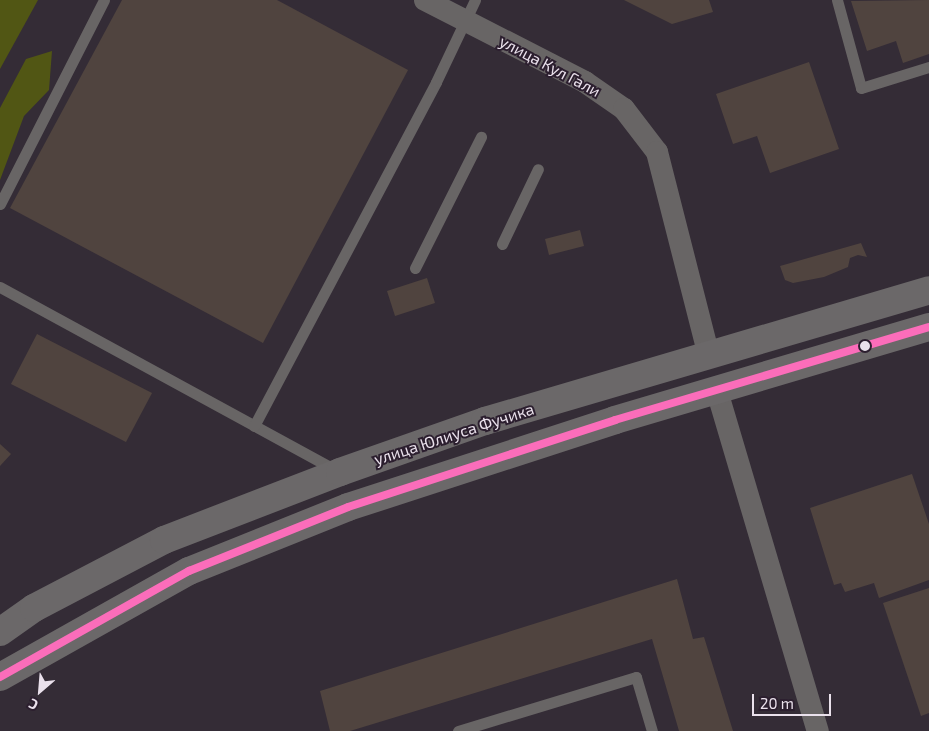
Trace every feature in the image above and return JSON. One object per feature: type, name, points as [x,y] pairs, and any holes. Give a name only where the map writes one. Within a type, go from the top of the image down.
[{"type":"main road","name":"улица Юлиуса Фучика","points":[[0,632],[34,608],[164,540],[340,472],[485,421],[929,290]]},
{"type":"main road","points":[[0,677],[189,571],[348,507],[606,423],[717,392],[929,327]]},
{"type":"main road","name":"улица Кул Гали","points":[[709,356],[717,392]]},
{"type":"street","name":"улица Кул Гали","points":[[426,0],[593,87],[624,109],[657,152],[709,356]]},
{"type":"street","name":"улица Кул Гали","points":[[717,392],[818,731]]},
{"type":"lane","points":[[0,204],[104,0]]},
{"type":"lane","points":[[254,426],[475,0]]},
{"type":"lane","points":[[837,0],[861,88],[929,67]]},
{"type":"lane","points":[[415,268],[481,137]]},
{"type":"lane","points":[[502,244],[538,169]]},
{"type":"lane","points":[[0,287],[340,472]]},
{"type":"lane","points":[[458,731],[636,677],[652,731]]},
{"type":"green space","points":[[0,0],[38,0],[0,69]]},
{"type":"green space","points":[[52,51],[49,90],[24,116],[0,180],[0,108],[26,59]]},
{"type":"building","points":[[122,0],[277,0],[408,70],[263,343],[10,208]]},
{"type":"building","points":[[624,0],[709,0],[713,12],[672,24]]},
{"type":"building","points":[[929,0],[929,54],[903,63],[896,41],[867,51],[851,1]]},
{"type":"building","points":[[809,62],[839,149],[770,173],[757,136],[733,144],[716,94]]},
{"type":"building","points":[[580,230],[584,246],[549,255],[545,239]]},
{"type":"building","points":[[861,243],[867,257],[858,255],[850,258],[848,267],[824,277],[793,283],[785,280],[780,266]]},
{"type":"building","points":[[427,278],[435,303],[395,316],[387,291]]},
{"type":"building","points":[[37,334],[152,393],[126,442],[11,384]]},
{"type":"building","points":[[0,444],[11,454],[0,466]]},
{"type":"building","points":[[912,474],[929,524],[929,580],[879,598],[874,583],[845,592],[841,583],[834,585],[810,508]]},
{"type":"building","points":[[677,579],[693,639],[704,637],[733,731],[679,731],[652,639],[350,731],[330,731],[320,691]]},
{"type":"building","points":[[929,588],[929,713],[921,716],[883,603]]},
{"type":"transit line","points":[[0,677],[189,571],[348,507],[615,420],[929,327]]}]
